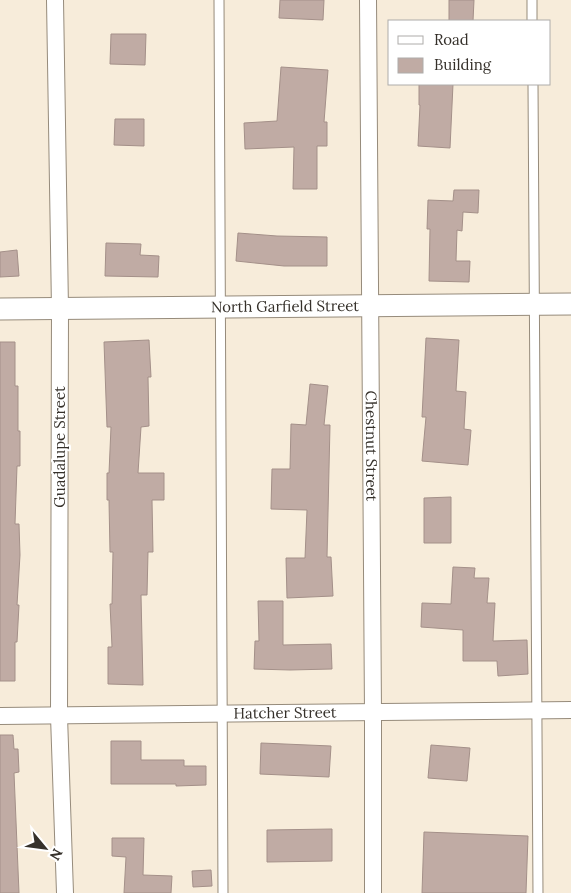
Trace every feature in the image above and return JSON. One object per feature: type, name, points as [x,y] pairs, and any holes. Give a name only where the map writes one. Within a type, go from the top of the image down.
[{"type":"street","name":"Guadalupe Street","points":[[55,0],[60,309],[59,716],[65,893]]},
{"type":"street","name":"Chestnut Street","points":[[368,0],[374,712],[373,893]]},
{"type":"street","name":"North Garfield Street","points":[[0,309],[571,304]]},
{"type":"street","name":"Hatcher Street","points":[[0,716],[571,710]]},
{"type":"lane","points":[[218,0],[223,893]]},
{"type":"lane","points":[[532,0],[532,20]]},
{"type":"lane","points":[[533,85],[538,893]]},
{"type":"building","points":[[280,0],[324,0],[323,20],[279,18]]},
{"type":"building","points":[[449,0],[474,0],[473,20],[449,20]]},
{"type":"building","points":[[111,34],[146,34],[145,65],[110,64]]},
{"type":"building","points":[[281,67],[328,70],[324,122],[327,122],[327,146],[317,146],[317,189],[293,189],[294,147],[245,149],[244,123],[277,121]]},
{"type":"building","points":[[419,85],[453,85],[450,148],[418,146]]},
{"type":"building","points":[[115,119],[144,119],[144,146],[114,145]]},
{"type":"building","points":[[454,190],[479,190],[478,213],[463,212],[462,231],[457,230],[456,261],[470,261],[469,282],[429,281],[430,229],[427,229],[428,200],[453,201]]},
{"type":"building","points":[[238,233],[327,237],[327,266],[284,266],[236,261]]},
{"type":"building","points":[[106,243],[141,244],[140,255],[159,256],[158,277],[105,276]]},
{"type":"building","points":[[17,250],[19,276],[0,277],[0,252]]},
{"type":"building","points":[[426,338],[459,340],[456,391],[466,392],[464,429],[471,430],[468,465],[422,461],[426,417],[422,417]]},
{"type":"building","points":[[149,340],[151,377],[148,377],[149,426],[141,427],[138,473],[164,473],[164,500],[152,500],[153,552],[148,552],[147,595],[141,595],[143,685],[108,684],[108,647],[112,647],[110,604],[112,604],[113,552],[110,552],[109,500],[107,500],[111,427],[107,427],[104,342]]},
{"type":"building","points":[[0,342],[15,342],[15,386],[18,386],[18,431],[20,431],[20,466],[17,466],[15,524],[19,524],[20,555],[17,642],[15,642],[15,681],[0,681]]},
{"type":"building","points":[[310,384],[328,386],[324,425],[330,425],[327,557],[331,557],[333,596],[287,598],[286,558],[305,558],[307,510],[271,509],[272,469],[290,469],[291,424],[306,425]]},
{"type":"building","points":[[451,497],[451,543],[424,543],[424,498]]},
{"type":"building","points":[[453,567],[475,568],[474,578],[489,578],[487,603],[495,603],[493,641],[527,640],[528,674],[498,676],[497,661],[463,661],[463,630],[421,627],[422,603],[451,604]]},
{"type":"building","points":[[258,601],[283,601],[283,645],[331,644],[332,669],[254,669],[255,641],[259,641]]},
{"type":"building","points":[[0,735],[13,735],[14,749],[18,749],[19,772],[14,773],[19,893],[0,893]]},
{"type":"building","points":[[111,741],[141,741],[141,760],[184,760],[184,766],[206,766],[206,785],[111,784]]},
{"type":"building","points":[[261,743],[331,746],[329,777],[260,774]]},
{"type":"building","points":[[431,745],[470,748],[467,781],[428,778]]},
{"type":"building","points":[[332,829],[332,861],[267,862],[267,830]]},
{"type":"building","points":[[424,832],[528,836],[526,893],[422,893]]},
{"type":"building","points":[[112,838],[144,838],[143,875],[172,876],[171,893],[124,893],[126,857],[112,856]]},
{"type":"building","points":[[211,870],[212,886],[193,887],[192,871]]}]
